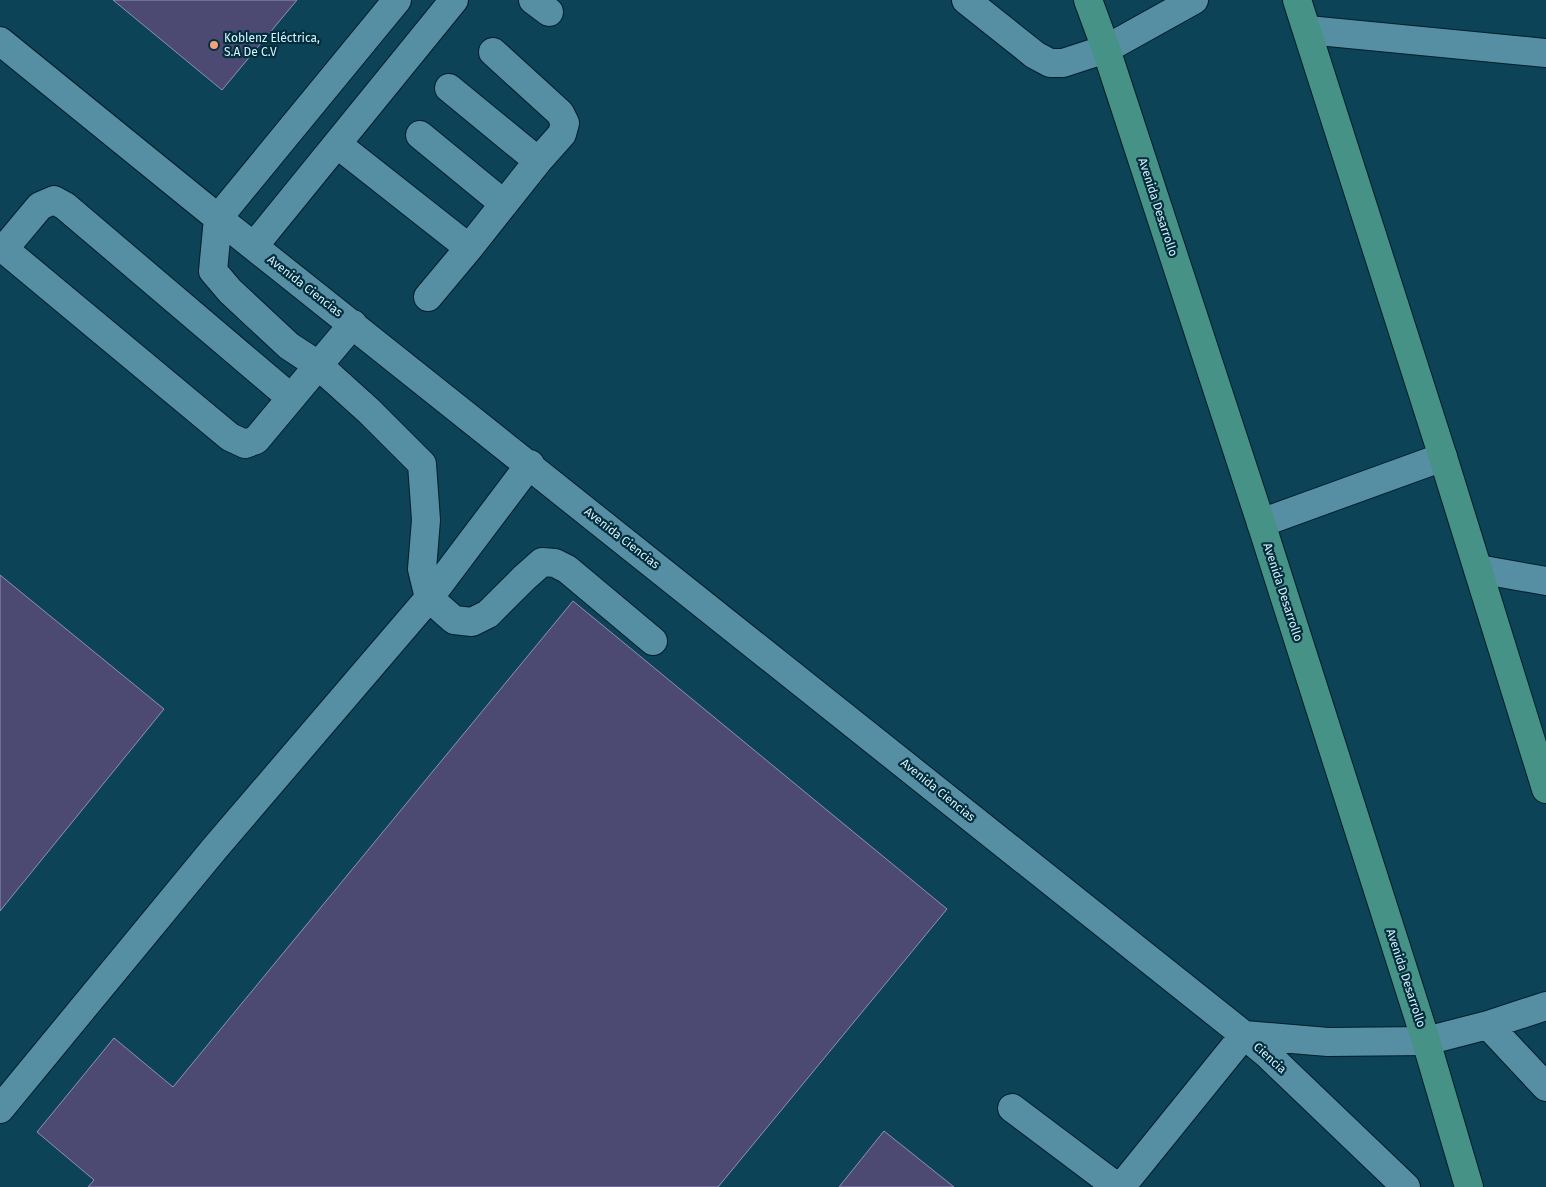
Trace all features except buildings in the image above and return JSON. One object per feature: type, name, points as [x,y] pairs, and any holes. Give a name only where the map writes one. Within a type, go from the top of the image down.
[{"type":"main road","name":"Avenida Desarrollo","points":[[1088,0],[1106,49],[1261,523],[1426,1041],[1469,1187]]},
{"type":"main road","points":[[1297,0],[1443,457],[1546,790]]},
{"type":"street","points":[[397,0],[218,218],[213,271],[230,291],[289,346],[318,365],[369,411],[422,464],[426,520],[422,569],[429,598],[454,620],[472,622],[488,614],[542,562],[555,563],[567,569],[652,641]]},
{"type":"street","points":[[254,246],[454,0]]},
{"type":"street","points":[[966,0],[1035,55],[1050,63],[1063,63],[1106,49],[1194,0]]},
{"type":"street","points":[[1308,30],[1546,53]]},
{"type":"street","name":"Avenida Ciencias","points":[[0,41],[218,218],[530,464],[1244,1034]]},
{"type":"street","points":[[428,297],[562,134],[565,123],[560,113],[493,52]]},
{"type":"street","points":[[449,88],[538,161]]},
{"type":"street","points":[[420,135],[504,204]]},
{"type":"street","points":[[337,144],[469,248]]},
{"type":"street","points":[[290,398],[65,206],[54,200],[40,206],[2,251],[230,437],[245,444],[256,440],[353,324]]},
{"type":"street","points":[[1261,523],[1443,457]]},
{"type":"street","points":[[0,1109],[215,848],[429,598],[530,464]]},
{"type":"street","points":[[1478,569],[1546,581]]},
{"type":"street","name":"Ciencia","points":[[1244,1034],[1328,1042],[1426,1041],[1488,1025],[1546,1006]]},
{"type":"street","points":[[1488,1025],[1546,1087]]},
{"type":"street","points":[[1121,1187],[1244,1034]]},
{"type":"street","name":"Ciencia","points":[[1244,1034],[1406,1187]]},
{"type":"street","points":[[1012,1108],[1117,1187]]},
{"type":"shaded area","points":[[0,0],[1546,0],[1546,1187],[0,1187]]},
{"type":"place","name":"Koblenz Eléctrica, S.A De C.V","points":[[214,45]]}]
